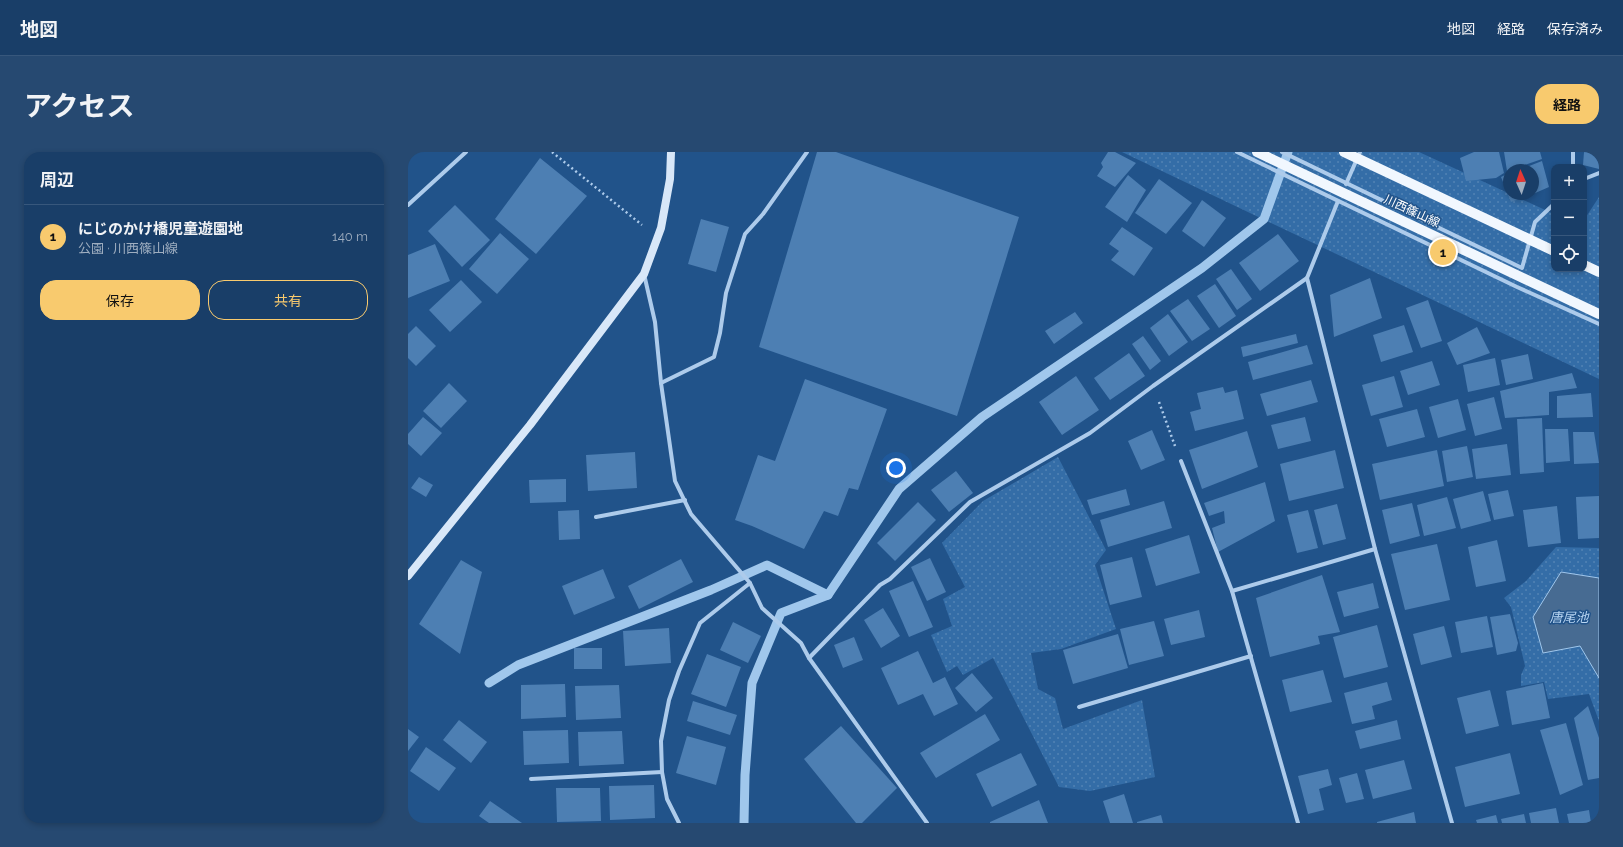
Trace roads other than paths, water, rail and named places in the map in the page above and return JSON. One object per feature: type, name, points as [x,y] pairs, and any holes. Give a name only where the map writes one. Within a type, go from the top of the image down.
[{"type":"main road","name":"川西篠山線","points":[[1257,152],[1599,314]]},
{"type":"main road","name":"川西篠山線","points":[[1344,152],[1551,250]]},
{"type":"main road","points":[[1587,266],[1599,272]]},
{"type":"street","points":[[408,205],[466,152]]},
{"type":"street","points":[[408,576],[530,425],[644,274],[661,228],[670,179],[671,152]]},
{"type":"street","points":[[661,383],[714,357],[720,333],[726,293],[745,234],[763,214],[807,152]]},
{"type":"street","points":[[1237,152],[1517,287],[1599,324]]},
{"type":"street","points":[[1282,152],[1522,268]]},
{"type":"street","points":[[1346,184],[1360,152]]},
{"type":"street","points":[[1573,152],[1573,164]]},
{"type":"street","points":[[1587,179],[1599,173]]},
{"type":"street","points":[[809,658],[880,585],[890,579],[970,502],[1090,433],[1153,386],[1307,278],[1338,201]]},
{"type":"street","points":[[1517,287],[1535,222],[1551,207]]},
{"type":"street","points":[[644,274],[655,322],[661,383],[675,481],[691,514],[750,583],[762,608],[801,643],[809,658],[927,823]]},
{"type":"street","points":[[1307,278],[1375,549],[1452,823]]},
{"type":"street","points":[[1182,462],[1232,591],[1298,823]]},
{"type":"street","points":[[596,517],[684,500]]},
{"type":"street","points":[[1232,591],[1375,549]]},
{"type":"street","points":[[679,823],[667,799],[662,772],[661,741],[669,700],[679,671],[700,623],[750,583]]},
{"type":"street","points":[[1079,707],[1251,656]]},
{"type":"street","points":[[531,779],[662,772]]},
{"type":"water","name":"唐尾池","points":[[1561,572],[1599,578],[1599,678],[1580,646],[1543,653],[1533,617]]},
{"type":"waterway","points":[[744,823],[745,775],[752,683],[781,613],[828,595],[899,489],[982,417],[1202,268],[1264,219],[1288,152]]},
{"type":"waterway","points":[[489,683],[518,665],[711,590],[767,565],[828,595]]},
{"type":"place","name":"にじのかけ橋児童遊園地","points":[[1443,252]]}]
